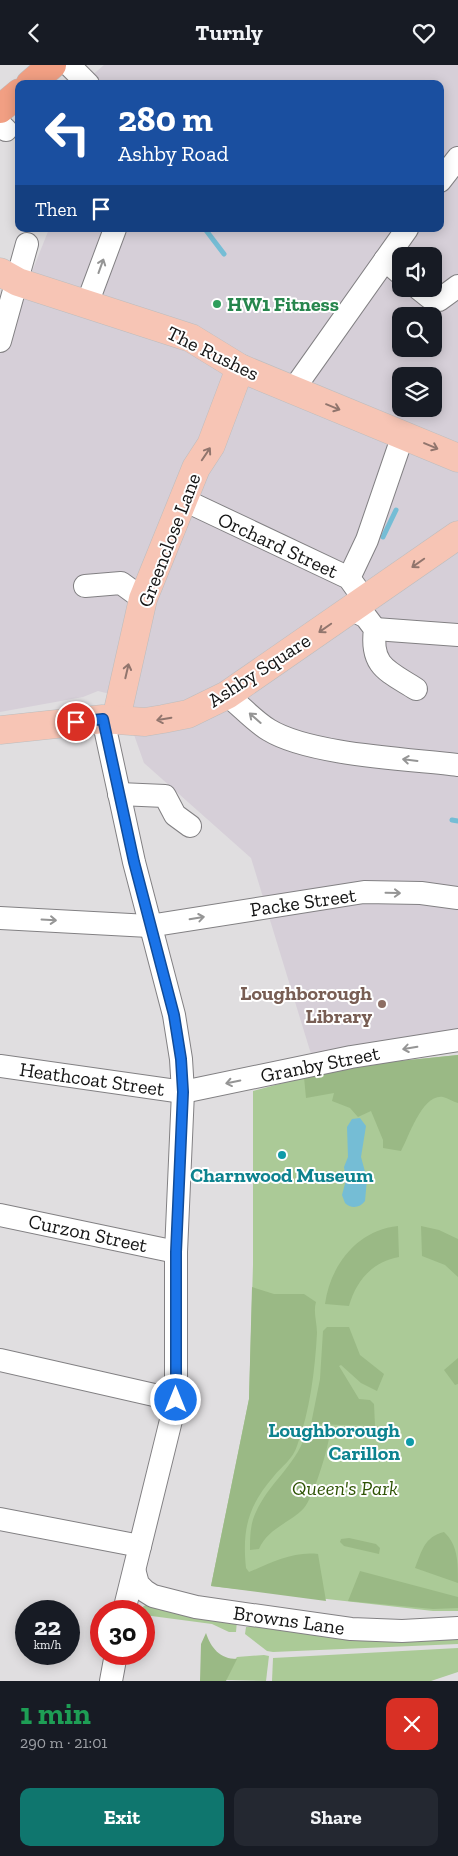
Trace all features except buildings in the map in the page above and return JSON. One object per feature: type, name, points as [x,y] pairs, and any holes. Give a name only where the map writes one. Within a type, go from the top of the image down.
[{"type":"highway","points":[[35,80],[52,65]]},
{"type":"highway","points":[[2,121],[15,100]]},
{"type":"main road","name":"The Rushes","points":[[6,280],[191,338],[240,368],[458,458]]},
{"type":"main road","name":"Greenclose Lane","points":[[110,719],[143,599],[196,468],[211,445],[240,368]]},
{"type":"main road","name":"Ashby Square","points":[[0,730],[110,719],[145,722],[188,714],[227,695],[355,596],[458,535]]},
{"type":"street","points":[[444,176],[458,158]]},
{"type":"street","points":[[87,304],[114,232]]},
{"type":"street","points":[[400,247],[406,232]]},
{"type":"street","points":[[0,341],[6,280],[27,244]]},
{"type":"street","points":[[293,390],[392,268]]},
{"type":"street","points":[[429,297],[439,300],[458,286]]},
{"type":"street","points":[[355,596],[368,540],[403,435]]},
{"type":"street","name":"Orchard Street","points":[[184,500],[355,596],[375,629]]},
{"type":"street","points":[[84,586],[121,583],[143,599]]},
{"type":"street","points":[[416,689],[388,671],[377,660],[373,649],[375,629],[458,635]]},
{"type":"street","points":[[227,695],[269,730],[294,741],[343,752],[458,765]]},
{"type":"street","points":[[110,719],[119,794],[149,926],[174,1015],[181,1059],[183,1092],[176,1252],[176,1400],[140,1546],[136,1573],[127,1600]]},
{"type":"street","points":[[119,794],[164,796],[174,815],[190,826]]},
{"type":"street","name":"Packe Street","points":[[0,917],[149,926],[364,892],[422,893],[458,898]]},
{"type":"street","name":"Granby Street","points":[[183,1092],[351,1057],[458,1040]]},
{"type":"street","name":"Heathcoat Street","points":[[0,1066],[183,1092]]},
{"type":"street","name":"Curzon Street","points":[[0,1215],[176,1252]]},
{"type":"street","points":[[0,1361],[176,1400]]},
{"type":"street","points":[[0,1519],[140,1546]]},
{"type":"street","name":"Browns Lane","points":[[136,1573],[138,1584],[153,1596],[196,1607],[351,1629],[402,1631],[458,1628]]},
{"type":"street","points":[[111,1681],[114,1665]]},
{"type":"shaded area","points":[[104,65],[458,65],[458,1032],[311,1054],[251,858],[144,763],[126,712],[114,695],[98,691],[83,697],[0,712],[0,308],[16,312],[48,232],[444,232],[444,80],[87,80]]},
{"type":"green space","name":"Queen's Park","points":[[458,1055],[458,1611],[433,1611],[211,1586],[249,1399],[253,1265],[253,1091],[342,1067]]},
{"type":"green space","points":[[458,1055],[458,1103],[443,1097],[435,1098],[429,1102],[417,1118],[401,1151],[383,1148],[383,1140],[371,1111],[358,1117],[350,1108],[332,1101],[334,1093],[306,1098],[304,1077],[342,1067]]},
{"type":"green space","points":[[398,1226],[399,1257],[381,1263],[366,1274],[356,1289],[349,1306],[325,1304],[333,1276],[348,1252],[358,1242],[370,1235],[383,1229]]},
{"type":"green space","points":[[421,1226],[439,1230],[458,1239],[458,1277],[445,1265],[422,1256]]},
{"type":"green space","points":[[252,1287],[274,1294],[304,1294],[316,1302],[317,1333],[311,1390],[302,1433],[293,1455],[265,1487],[253,1508],[246,1530],[246,1568],[249,1572],[291,1556],[318,1554],[326,1601],[211,1586],[249,1399]]},
{"type":"green space","points":[[327,1327],[349,1327],[360,1355],[384,1374],[377,1391],[361,1383],[341,1365],[339,1366],[359,1399],[370,1400],[374,1404],[375,1426],[311,1424],[320,1379],[323,1331]]},
{"type":"green space","points":[[458,1358],[458,1384],[455,1385],[444,1370]]},
{"type":"green space","points":[[305,1436],[329,1438],[323,1464],[308,1503],[268,1536],[259,1549],[250,1550],[251,1526],[256,1512],[268,1492],[289,1466],[301,1447]]},
{"type":"green space","points":[[444,1532],[455,1548],[458,1583],[415,1568],[422,1550],[428,1541],[437,1534]]},
{"type":"green space","points":[[349,1538],[376,1544],[380,1548],[379,1554],[344,1546],[340,1542],[341,1539]]},
{"type":"green space","points":[[360,1571],[458,1597],[458,1608],[433,1609],[348,1601]]},
{"type":"green space","points":[[155,1606],[237,1621],[236,1632],[229,1632],[212,1624],[155,1616]]},
{"type":"green space","points":[[246,1627],[458,1636],[458,1644],[273,1652],[267,1651],[245,1634]]},
{"type":"green space","points":[[206,1633],[217,1652],[226,1657],[237,1659],[226,1681],[200,1681],[201,1644]]},
{"type":"green space","points":[[458,1648],[458,1672],[431,1681],[272,1681],[273,1658]]},
{"type":"green space","points":[[269,1656],[266,1681],[226,1680],[237,1657]]},
{"type":"water","points":[[360,1118],[366,1126],[361,1157],[367,1179],[365,1201],[361,1205],[353,1207],[345,1203],[342,1195],[346,1180],[344,1167],[348,1157],[347,1127],[352,1119]]},
{"type":"waterway","points":[[207,232],[224,254]]},
{"type":"waterway","points":[[383,537],[396,510]]},
{"type":"waterway","points":[[452,820],[458,821]]},
{"type":"place","name":"HW1 Fitness","points":[[217,304]]},
{"type":"place","name":"Loughborough Library","points":[[382,1004]]},
{"type":"place","name":"Charnwood Museum","points":[[282,1155]]},
{"type":"place","name":"Loughborough Carillon","points":[[410,1442]]},
{"type":"route","points":[[76,722],[103,719],[109,753],[149,926],[174,1015],[181,1059],[183,1092],[176,1252],[176,1400]]}]
